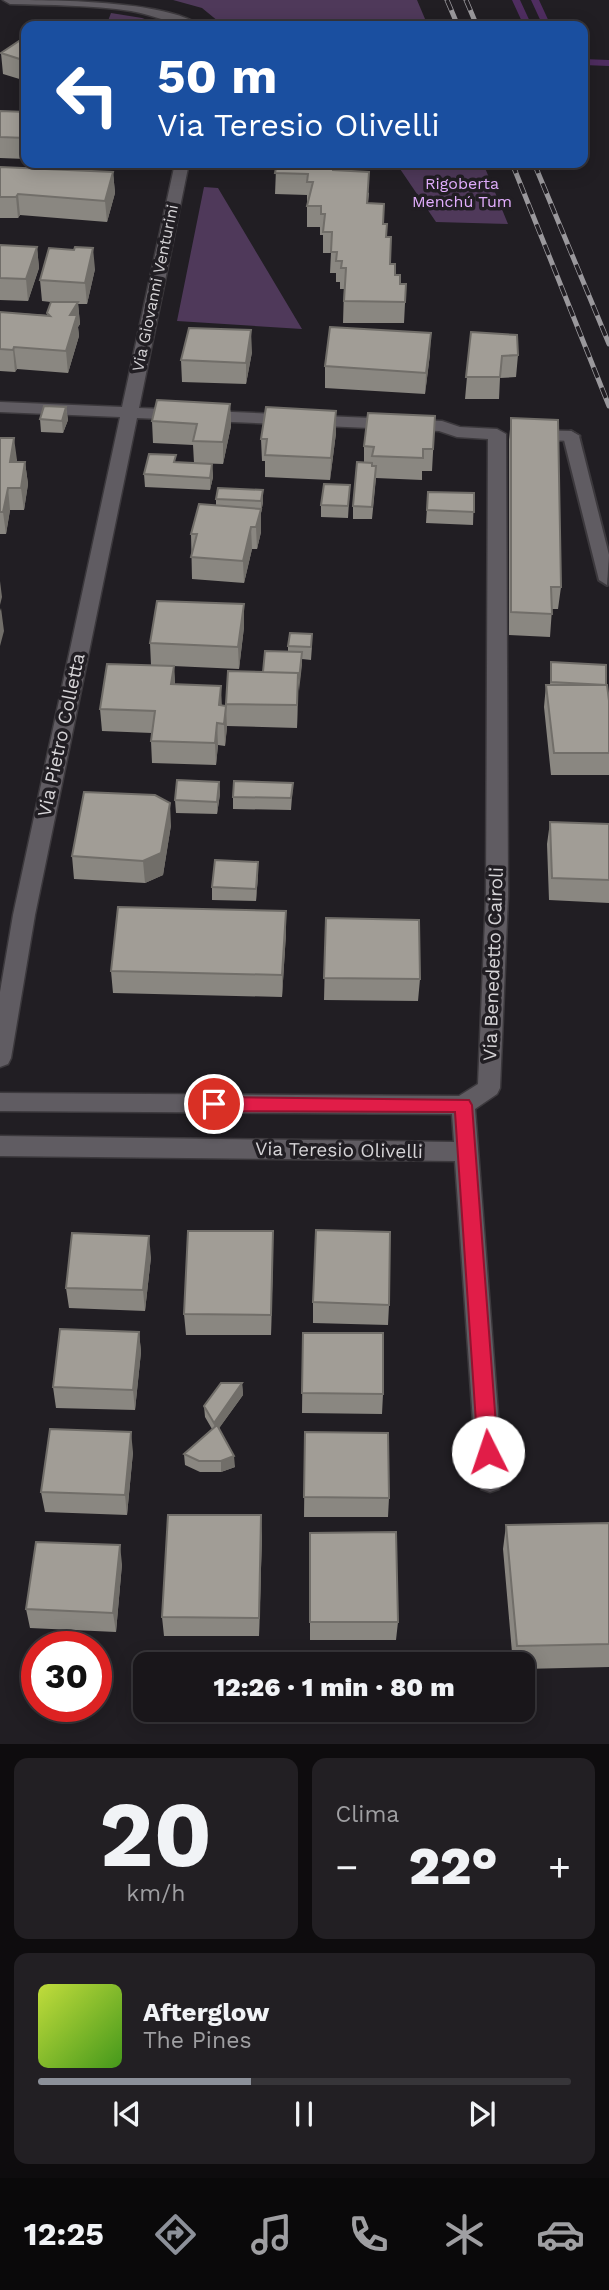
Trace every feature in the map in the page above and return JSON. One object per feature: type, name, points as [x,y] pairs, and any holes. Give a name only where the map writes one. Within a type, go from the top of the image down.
[{"type":"street","points":[[10,0],[125,5],[163,12],[183,21]]},
{"type":"street","name":"Via Giovanni Venturini","points":[[127,413],[181,168]]},
{"type":"street","points":[[0,407],[442,426],[457,432],[571,436]]},
{"type":"street","name":"Via Pietro Colletta","points":[[0,1058],[24,915],[127,413]]},
{"type":"street","name":"Via Benedetto Cairoli","points":[[463,1105],[489,1088],[497,896],[496,434]]},
{"type":"street","points":[[0,1102],[463,1105],[490,1480]]},
{"type":"street","name":"Via Teresio Olivelli","points":[[0,1146],[467,1152]]},
{"type":"lane","points":[[571,436],[607,580]]},
{"type":"green space","points":[[173,0],[417,0],[426,21],[218,21],[202,8]]},
{"type":"green space","points":[[111,13],[150,21],[108,21]]},
{"type":"green space","name":"Rigoberta Menchú Tum","points":[[399,168],[485,168],[508,224],[436,222]]},
{"type":"green space","points":[[204,187],[218,188],[302,329],[177,321]]},
{"type":"building","points":[[21,40],[21,59],[1,53]]},
{"type":"building","points":[[0,111],[21,112],[21,138],[0,137]]},
{"type":"building","points":[[0,167],[113,172],[105,201],[18,194],[16,197],[0,197]]},
{"type":"building","points":[[276,168],[333,168],[369,172],[367,203],[384,204],[383,224],[387,224],[386,237],[391,237],[390,264],[395,264],[395,275],[400,275],[400,284],[406,284],[405,302],[344,301],[346,268],[341,268],[342,261],[336,261],[337,252],[331,252],[332,232],[323,232],[325,214],[321,214],[321,206],[307,206],[313,182],[307,182],[308,174],[275,173]]},
{"type":"building","points":[[0,245],[37,247],[26,279],[0,278]]},
{"type":"building","points":[[75,247],[93,248],[85,283],[40,280],[49,248],[74,250]]},
{"type":"building","points":[[51,302],[78,302],[70,315],[77,315],[66,351],[14,347],[13,350],[0,349],[0,312],[50,316],[47,313]]},
{"type":"building","points":[[330,327],[431,333],[426,373],[325,366]]},
{"type":"building","points":[[189,328],[251,330],[246,363],[181,360]]},
{"type":"building","points":[[471,332],[517,335],[518,355],[502,356],[500,377],[466,377]]},
{"type":"building","points":[[157,400],[230,404],[223,442],[193,441],[197,424],[152,421]]},
{"type":"building","points":[[44,406],[66,407],[62,421],[40,419]]},
{"type":"building","points":[[266,407],[336,411],[331,458],[265,455],[267,439],[261,439]]},
{"type":"building","points":[[368,413],[435,416],[433,449],[423,449],[423,458],[372,456],[374,447],[364,446]]},
{"type":"building","points":[[511,418],[558,420],[561,587],[551,587],[552,614],[511,612]]},
{"type":"building","points":[[0,438],[14,438],[10,462],[25,462],[21,488],[8,488],[3,512],[0,512]]},
{"type":"building","points":[[149,454],[176,455],[174,462],[212,464],[210,478],[144,474]]},
{"type":"building","points":[[357,462],[372,463],[372,466],[376,466],[372,507],[353,506]]},
{"type":"building","points":[[324,484],[350,485],[348,506],[321,505]]},
{"type":"building","points":[[218,488],[263,490],[261,501],[216,499]]},
{"type":"building","points":[[428,492],[474,493],[474,512],[427,510]]},
{"type":"building","points":[[199,504],[261,509],[256,527],[251,527],[243,561],[191,557],[197,534],[191,534]]},
{"type":"building","points":[[157,601],[244,604],[238,647],[150,643]]},
{"type":"building","points":[[290,633],[312,634],[311,647],[288,646]]},
{"type":"building","points":[[265,651],[302,652],[299,679],[298,673],[263,672]]},
{"type":"building","points":[[551,662],[606,665],[606,685],[551,682]]},
{"type":"building","points":[[107,664],[174,666],[171,684],[221,686],[219,705],[226,706],[224,724],[217,723],[215,743],[151,741],[155,711],[100,709]]},
{"type":"building","points":[[228,671],[298,673],[297,705],[226,704]]},
{"type":"building","points":[[546,685],[607,685],[609,753],[554,753]]},
{"type":"building","points":[[177,780],[219,782],[217,802],[175,800]]},
{"type":"building","points":[[234,781],[293,783],[291,798],[233,797]]},
{"type":"building","points":[[84,792],[155,795],[170,803],[161,853],[143,861],[72,856]]},
{"type":"building","points":[[550,822],[609,824],[609,880],[552,878]]},
{"type":"building","points":[[215,860],[258,862],[256,889],[212,887]]},
{"type":"building","points":[[118,907],[286,911],[282,975],[111,971]]},
{"type":"building","points":[[326,918],[419,920],[420,979],[324,978]]},
{"type":"building","points":[[316,1230],[390,1232],[389,1305],[313,1302]]},
{"type":"building","points":[[188,1231],[273,1231],[271,1315],[184,1314]]},
{"type":"building","points":[[72,1233],[149,1236],[143,1290],[66,1288]]},
{"type":"building","points":[[60,1329],[139,1332],[133,1390],[53,1387]]},
{"type":"building","points":[[303,1333],[383,1333],[383,1394],[302,1393]]},
{"type":"building","points":[[221,1383],[242,1383],[214,1423],[204,1406]]},
{"type":"building","points":[[217,1425],[234,1456],[221,1461],[199,1461],[184,1454]]},
{"type":"building","points":[[50,1429],[131,1432],[125,1495],[41,1492]]},
{"type":"building","points":[[305,1432],[388,1433],[389,1498],[304,1497]]},
{"type":"building","points":[[168,1515],[261,1515],[259,1618],[162,1617]]},
{"type":"building","points":[[609,1523],[609,1644],[517,1646],[506,1525]]},
{"type":"building","points":[[396,1532],[398,1622],[310,1622],[310,1533]]},
{"type":"building","points":[[36,1542],[120,1545],[113,1613],[26,1609]]},
{"type":"waterway","points":[[516,0],[526,21]]},
{"type":"waterway","points":[[535,0],[545,21]]},
{"type":"waterway","points":[[588,62],[609,63]]},
{"type":"railway","points":[[447,0],[456,21]]},
{"type":"railway","points":[[466,0],[475,21]]},
{"type":"railway","points":[[514,168],[609,406]]},
{"type":"railway","points":[[536,168],[609,344]]},
{"type":"route","points":[[214,1104],[463,1105],[488,1452]]}]
